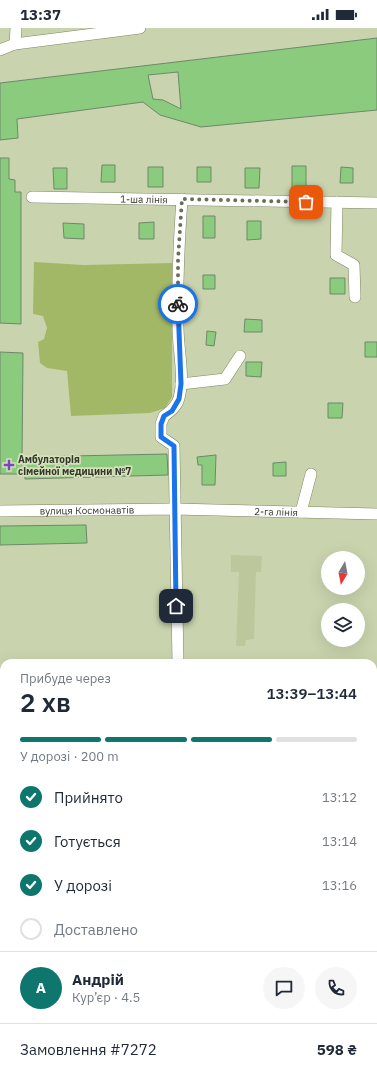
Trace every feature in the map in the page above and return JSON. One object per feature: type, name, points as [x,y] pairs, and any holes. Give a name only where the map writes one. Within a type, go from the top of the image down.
[{"type":"street","points":[[15,44],[16,28]]},
{"type":"street","points":[[0,50],[15,44],[140,28]]},
{"type":"street","name":"1-ша лінія","points":[[32,197],[377,203]]},
{"type":"street","points":[[178,659],[174,446],[161,437],[161,424],[164,416],[172,411],[179,399],[181,384],[178,260],[182,199]]},
{"type":"street","points":[[337,202],[336,255],[354,265],[355,297]]},
{"type":"street","points":[[181,384],[225,379],[240,356]]},
{"type":"street","points":[[301,512],[311,474]]},
{"type":"street","name":"вулиця Космонавтів","points":[[0,511],[175,509]]},
{"type":"street","name":"2-га лінія","points":[[175,509],[377,514]]},
{"type":"shaded area","points":[[231,555],[262,556],[261,572],[256,572],[254,639],[246,640],[245,646],[236,646],[239,572],[231,572]]},
{"type":"green space","points":[[34,262],[84,265],[172,263],[172,397],[165,408],[150,413],[71,416],[67,371],[47,368],[40,363],[38,342],[44,339],[47,328],[43,316],[33,314]]},
{"type":"building","points":[[377,38],[377,110],[201,127],[160,115],[143,102],[17,119],[18,138],[0,140],[0,83]],"holes":[[[178,72],[181,109],[163,100],[153,99],[148,75]]]},
{"type":"building","points":[[0,158],[9,158],[9,179],[15,180],[15,192],[21,192],[21,324],[0,323]]},
{"type":"building","points":[[102,165],[115,165],[115,182],[101,182]]},
{"type":"building","points":[[292,166],[306,166],[306,188],[292,188]]},
{"type":"building","points":[[148,167],[163,167],[163,187],[148,187]]},
{"type":"building","points":[[197,167],[211,167],[211,182],[197,182]]},
{"type":"building","points":[[341,167],[353,168],[353,183],[340,183]]},
{"type":"building","points":[[53,168],[67,168],[67,189],[54,189]]},
{"type":"building","points":[[245,168],[260,168],[259,188],[245,188]]},
{"type":"building","points":[[203,216],[215,216],[215,238],[203,238]]},
{"type":"building","points":[[247,221],[261,221],[261,239],[247,240]]},
{"type":"building","points":[[154,222],[154,239],[139,239],[139,223]]},
{"type":"building","points":[[63,223],[84,224],[84,239],[64,238]]},
{"type":"building","points":[[203,275],[215,275],[215,289],[203,289]]},
{"type":"building","points":[[330,278],[345,278],[345,294],[330,294]]},
{"type":"building","points":[[245,319],[262,320],[262,332],[244,332]]},
{"type":"building","points":[[207,331],[216,332],[214,346],[206,345]]},
{"type":"building","points":[[365,342],[377,342],[377,357],[365,357]]},
{"type":"building","points":[[0,352],[23,353],[22,457],[167,454],[168,475],[25,479],[25,474],[0,474]]},
{"type":"building","points":[[246,362],[262,362],[261,377],[246,376]]},
{"type":"building","points":[[328,403],[343,403],[342,418],[328,418]]},
{"type":"building","points":[[216,455],[215,485],[202,485],[202,465],[198,465],[197,457]]},
{"type":"building","points":[[286,462],[286,476],[273,476],[273,463]]},
{"type":"building","points":[[86,525],[87,543],[0,545],[0,526]]},
{"type":"way so far","points":[[178,304],[178,260],[182,199],[306,202]]},
{"type":"place","name":"Амбулаторія сімейної медицини №7","points":[[9,465]]},
{"type":"route","points":[[176,606],[174,446],[170,441],[163,440],[161,437],[161,424],[164,416],[172,411],[179,399],[181,384],[178,348],[178,304]]}]
